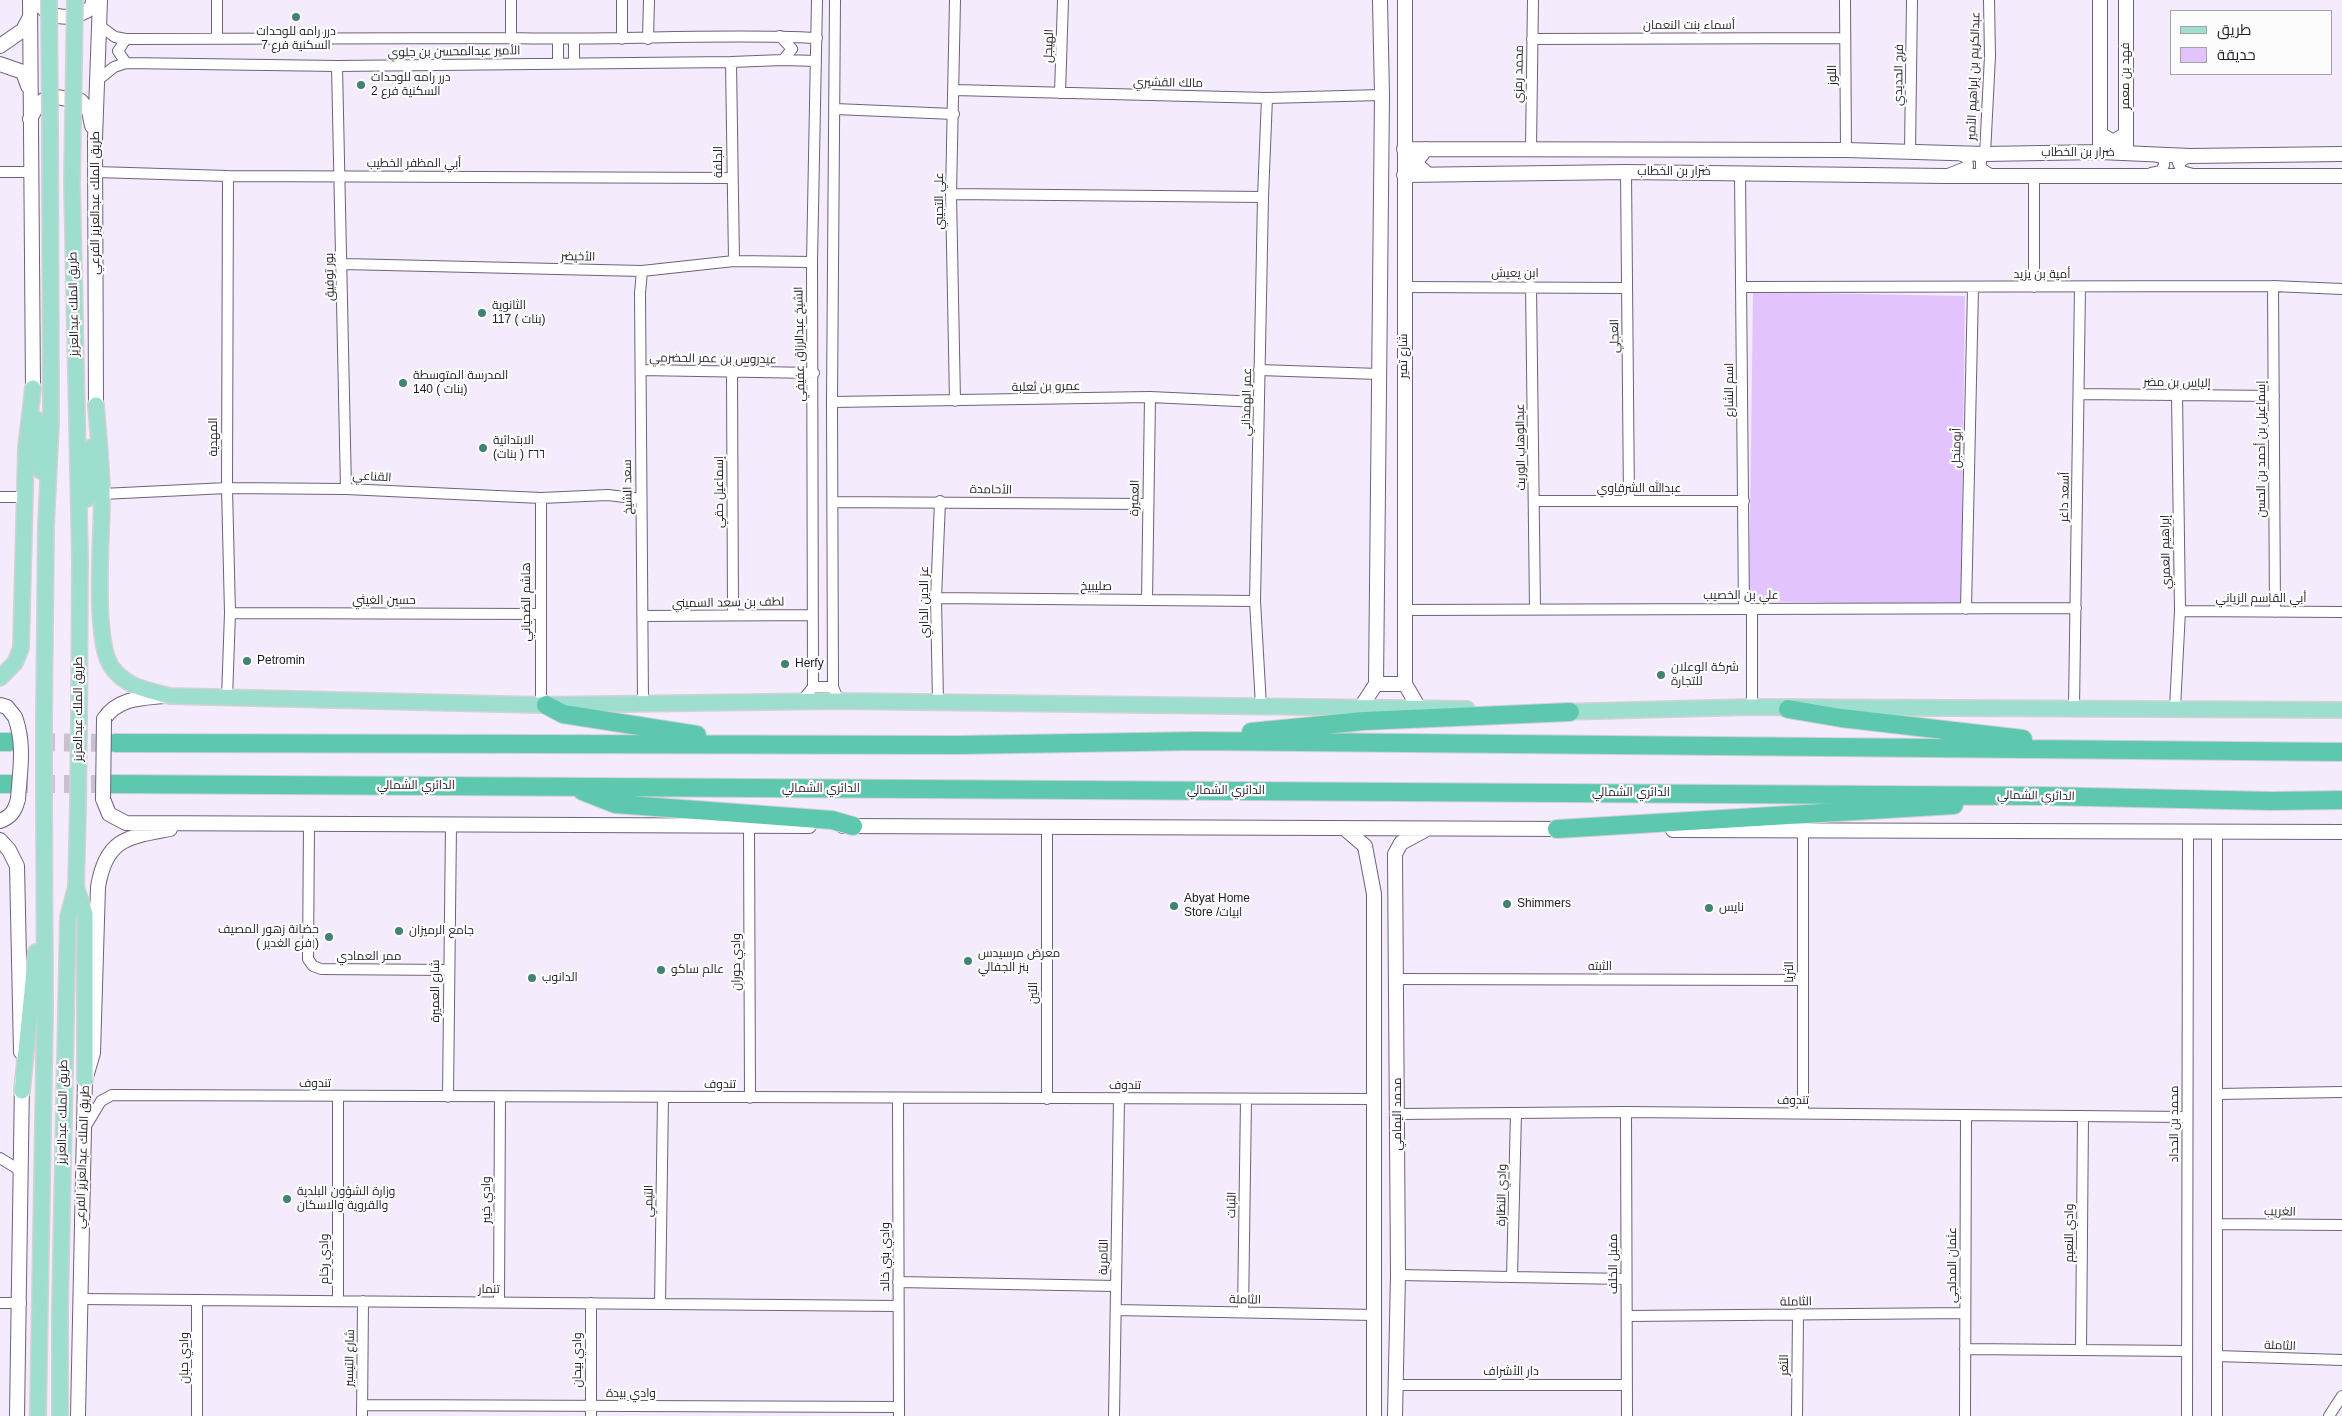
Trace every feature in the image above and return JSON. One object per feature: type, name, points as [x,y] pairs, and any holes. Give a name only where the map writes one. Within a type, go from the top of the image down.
[{"type":"highway","points":[[543,705],[563,714],[714,737],[737,744]]},
{"type":"highway","points":[[1788,709],[1841,718],[2120,750]]},
{"type":"highway","points":[[1197,741],[1250,732],[1364,721],[1570,712]]},
{"type":"highway","points":[[115,743],[957,745],[1197,741],[2342,752]]},
{"type":"highway","points":[[572,788],[615,804],[832,820],[853,826]]},
{"type":"highway","name":"الدائري الشمالي","points":[[107,792],[572,788],[2043,796],[2272,802],[2342,800]]},
{"type":"highway","points":[[1557,829],[1935,807],[2043,796]]},
{"type":"main road","name":"طريق الملك عبدالعزيز","points":[[38,1416],[44,1046],[43,881],[46,526],[51,421],[49,0]]},
{"type":"main road","name":"طريق الملك عبدالعزيز","points":[[60,1416],[68,917],[76,887],[79,718],[80,560],[72,184],[75,0]]},
{"type":"main road","points":[[33,388],[46,526]]},
{"type":"main road","points":[[0,678],[15,663],[21,648],[26,448],[33,388]]},
{"type":"main road","points":[[96,405],[102,494],[101,618],[103,645],[110,665],[129,684],[170,696],[543,705],[643,702],[839,701],[1361,707],[1570,712],[1752,707],[1788,709],[2074,707],[2342,710]]},
{"type":"main road","points":[[80,560],[96,405]]},
{"type":"main road","points":[[22,1091],[43,881]]},
{"type":"main road","points":[[76,887],[84,914],[85,1080]]},
{"type":"street","points":[[30,0],[33,388]]},
{"type":"street","points":[[38,0],[42,9],[53,14],[74,17],[83,15],[92,7],[93,0]]},
{"type":"street","name":"طريق الملك عبدالعزيز الفرعي","points":[[96,405],[95,139],[100,0]]},
{"type":"street","points":[[217,39],[218,0]]},
{"type":"street","points":[[511,0],[511,38]]},
{"type":"street","points":[[622,0],[622,39]]},
{"type":"street","points":[[648,39],[649,0]]},
{"type":"street","name":"الشيخ عبدالرزاق عفيفي","points":[[813,687],[814,373],[812,262],[817,0]]},
{"type":"street","points":[[835,0],[832,402],[834,502],[833,687],[839,701]]},
{"type":"street","name":"علي التجيبي","points":[[955,0],[952,194],[955,402]]},
{"type":"street","name":"الهيجل","points":[[1060,93],[1063,0]]},
{"type":"street","points":[[1361,707],[1376,684],[1382,95],[1380,0]]},
{"type":"street","name":"شارع تمير","points":[[1405,0],[1405,684]]},
{"type":"street","name":"محمد رمزي","points":[[1531,148],[1533,0]]},
{"type":"street","name":"اللوز","points":[[1845,0],[1846,150]]},
{"type":"street","name":"فرج الحديدي","points":[[1910,150],[1912,0]]},
{"type":"street","name":"عبدالكريم بن إبراهيم الأمير","points":[[1985,154],[1990,56],[1989,0]]},
{"type":"street","points":[[2100,0],[2100,152]]},
{"type":"street","name":"فهد بن معمر","points":[[2126,0],[2126,153]]},
{"type":"street","points":[[0,64],[5,62],[8,55],[6,50],[0,47],[23,30],[30,16]]},
{"type":"street","name":"الأمير عبدالمحسن بن جلوي","points":[[100,26],[115,37],[126,39],[511,38],[574,40],[780,36],[817,38]]},
{"type":"street","points":[[780,36],[792,49],[783,60]]},
{"type":"street","name":"أسماء بنت النعمان","points":[[1532,39],[1846,38]]},
{"type":"street","points":[[126,39],[118,51],[126,63]]},
{"type":"street","points":[[558,39],[558,63]]},
{"type":"street","points":[[574,40],[574,63]]},
{"type":"street","name":"الأمير عبدالمحسن بن جلوي","points":[[98,80],[114,66],[126,63],[337,66],[783,60],[816,62]]},
{"type":"street","name":"الجلفة","points":[[731,62],[731,178],[734,261]]},
{"type":"street","points":[[0,64],[23,72],[30,90]]},
{"type":"street","name":"بور توفيق","points":[[337,66],[343,264],[346,489]]},
{"type":"street","name":"مالك القشيري","points":[[954,90],[1267,98],[1382,95]]},
{"type":"street","points":[[30,137],[31,115],[38,104],[50,96],[81,101],[89,111],[95,139]]},
{"type":"street","name":"عمر الهمذاني","points":[[1261,706],[1255,601],[1260,402],[1262,197],[1267,98]]},
{"type":"street","points":[[835,109],[954,114]]},
{"type":"street","points":[[2100,134],[2113,142],[2126,134]]},
{"type":"street","name":"ضرار بن الخطاب","points":[[1404,149],[1910,150],[1985,154],[2100,152],[2159,157],[2165,162],[2161,171],[2145,174]]},
{"type":"street","points":[[1426,149],[1415,163],[1427,174]]},
{"type":"street","name":"ضرار بن الخطاب","points":[[1943,151],[1967,158],[1968,166],[1945,176]]},
{"type":"street","points":[[1985,154],[1981,159],[1981,168],[1992,174]]},
{"type":"street","name":"ضرار بن الخطاب","points":[[2142,155],[2342,154]]},
{"type":"street","points":[[2190,156],[2178,163],[2182,171],[2197,175]]},
{"type":"street","points":[[0,172],[30,172]]},
{"type":"street","name":"أبي المظفر الخطيب","points":[[96,172],[228,176],[731,178]]},
{"type":"street","name":"العجلي","points":[[1626,172],[1629,501]]},
{"type":"street","name":"ضرار بن الخطاب","points":[[1404,175],[1740,172],[1945,176],[1992,174],[2342,176]]},
{"type":"street","name":"اسم الشارع","points":[[1740,172],[1744,501],[1752,707]]},
{"type":"street","points":[[2034,175],[2034,287]]},
{"type":"street","name":"المهدية","points":[[227,698],[230,613],[227,488],[228,176]]},
{"type":"street","points":[[952,194],[1262,197]]},
{"type":"street","points":[[1380,209],[1404,210]]},
{"type":"street","points":[[1380,228],[1404,229]]},
{"type":"street","name":"الأخيضر","points":[[343,264],[642,271],[734,261],[812,262]]},
{"type":"street","name":"سعد الشيخ","points":[[642,271],[640,293],[640,499],[643,702]]},
{"type":"street","name":"ابن يعيش","points":[[1404,287],[1531,286],[1626,288]]},
{"type":"street","name":"عبدالوهاب الوريث","points":[[1531,286],[1535,608]]},
{"type":"street","name":"أمية بن يزيد","points":[[1742,287],[2273,286],[2342,288]]},
{"type":"street","name":"إسماعيل بن أحمد بن الحسن","points":[[2273,286],[2275,612]]},
{"type":"street","name":"أسعد داغر","points":[[2074,707],[2080,287]]},
{"type":"street","name":"أبومنجل","points":[[1966,609],[1973,288]]},
{"type":"street","name":"عيدروس بن عمر الحضرمي","points":[[641,370],[814,373]]},
{"type":"street","points":[[1260,370],[1380,374]]},
{"type":"street","name":"إسماعيل حقي","points":[[732,371],[733,614]]},
{"type":"street","name":"إلياس بن مضر","points":[[2079,394],[2274,396]]},
{"type":"street","name":"إبراهيم العمري","points":[[2176,396],[2180,611],[2176,708]]},
{"type":"street","name":"عمرو بن ثعلبة","points":[[832,402],[955,402],[1150,397],[1260,402]]},
{"type":"street","name":"العميرة","points":[[1147,600],[1150,397]]},
{"type":"street","name":"القناعي","points":[[102,494],[227,488],[346,489],[541,498],[608,495],[640,499]]},
{"type":"street","points":[[0,496],[24,497]]},
{"type":"street","name":"هاشم الضحياني","points":[[541,498],[539,614],[543,705]]},
{"type":"street","name":"الأحامدة","points":[[834,502],[940,501],[1148,504]]},
{"type":"street","name":"عز الدين الذاري","points":[[938,702],[936,598],[940,501]]},
{"type":"street","name":"عبدالله الشرقاوي","points":[[1534,501],[1744,501]]},
{"type":"street","name":"صليبيخ","points":[[936,598],[1255,601]]},
{"type":"street","name":"علي بن الخصيب","points":[[1406,610],[1535,608],[2076,608]]},
{"type":"street","name":"أبي القاسم الزياني","points":[[2180,611],[2342,612]]},
{"type":"street","name":"حسين الغيثي","points":[[230,613],[539,614]]},
{"type":"street","name":"لطف بن سعد السميني","points":[[643,616],[813,615]]},
{"type":"street","points":[[1376,684],[1405,684],[1419,708]]},
{"type":"street","points":[[801,702],[813,687],[833,687]]},
{"type":"street","points":[[170,696],[136,698],[117,705],[104,719],[108,814],[126,823],[2342,832]]},
{"type":"street","points":[[0,705],[7,707],[15,717],[20,731],[22,752],[9,789],[15,810],[8,818],[0,821]]},
{"type":"street","name":"طريق الملك عبدالعزيز الفرعي","points":[[78,1416],[85,1080],[93,1053],[98,886],[101,868],[114,846],[128,839],[204,823]]},
{"type":"street","name":"ممر العمادي","points":[[309,824],[308,959],[310,963],[321,969],[449,970]]},
{"type":"street","name":"شارع العميرة","points":[[448,1097],[451,824]]},
{"type":"street","name":"وادي حوران","points":[[749,826],[750,1098]]},
{"type":"street","name":"التين","points":[[1047,827],[1047,1099]]},
{"type":"street","name":"محمد اليمامي","points":[[1344,828],[1365,846],[1374,894],[1374,1416]]},
{"type":"street","name":"محمد اليمامي","points":[[1395,1416],[1398,1275],[1398,1114],[1397,894],[1395,854],[1401,843],[1427,828]]},
{"type":"street","name":"الثريا","points":[[1803,830],[1803,1114]]},
{"type":"street","name":"محمد بن الحداد","points":[[2187,1416],[2188,832]]},
{"type":"street","points":[[2216,832],[2217,1416]]},
{"type":"street","points":[[0,840],[9,850],[17,866],[19,890],[18,962],[22,1091],[21,1303],[18,1416]]},
{"type":"street","points":[[1374,894],[1376,884],[1379,883],[1384,884],[1397,894]]},
{"type":"street","name":"الثبته","points":[[1397,979],[1802,980]]},
{"type":"street","points":[[2217,1094],[2342,1092]]},
{"type":"street","name":"تندوف","points":[[84,1129],[100,1101],[112,1095],[1374,1099]]},
{"type":"street","name":"وادي رخام","points":[[338,1096],[338,1301]]},
{"type":"street","name":"وادي خيبر","points":[[499,1302],[500,1097]]},
{"type":"street","name":"التيمي","points":[[660,1304],[663,1098]]},
{"type":"street","name":"وادي بني خالد","points":[[898,1098],[899,1412]]},
{"type":"street","name":"الثامرية","points":[[1114,1416],[1119,1099]]},
{"type":"street","name":"الثبات","points":[[1243,1312],[1246,1099]]},
{"type":"street","name":"تندوف","points":[[1398,1114],[1626,1112],[2187,1117]]},
{"type":"street","name":"مقبل الخلف","points":[[1626,1112],[1627,1416]]},
{"type":"street","name":"وادي النظارة","points":[[1512,1277],[1516,1113]]},
{"type":"street","name":"عثمان المدلجي","points":[[1965,1416],[1966,1115]]},
{"type":"street","name":"وادي النعيم","points":[[2081,1350],[2083,1116]]},
{"type":"street","points":[[0,1158],[21,1171]]},
{"type":"street","name":"الغريب","points":[[2217,1224],[2342,1225]]},
{"type":"street","points":[[1398,1275],[1626,1279]]},
{"type":"street","points":[[898,1282],[1116,1286]]},
{"type":"street","name":"تنمار","points":[[80,1298],[898,1306]]},
{"type":"street","name":"وادي حبان","points":[[197,1300],[197,1416]]},
{"type":"street","name":"شارع التيسير","points":[[362,1416],[364,1301]]},
{"type":"street","points":[[0,1303],[21,1303]]},
{"type":"street","name":"وادي بيحان","points":[[591,1303],[591,1411]]},
{"type":"street","name":"الثاملة","points":[[1116,1310],[1374,1315]]},
{"type":"street","name":"الثاملة","points":[[1626,1316],[1965,1313]]},
{"type":"street","name":"الثغر","points":[[1797,1416],[1798,1314]]},
{"type":"street","points":[[1965,1349],[2187,1351]]},
{"type":"street","name":"الثاملة","points":[[2217,1356],[2342,1360]]},
{"type":"street","points":[[1374,1364],[1396,1364]]},
{"type":"street","name":"دار الأشراف","points":[[1395,1385],[1627,1385]]},
{"type":"street","points":[[2329,1416],[2342,1396]]},
{"type":"street","name":"وادي بيدة","points":[[362,1405],[591,1411],[899,1412]]},
{"type":"green space","points":[[1753,292],[1965,296],[1961,605],[1749,601]]},
{"type":"tunnel","points":[[10,742],[115,743]]},
{"type":"tunnel","points":[[10,784],[111,784]]},
{"type":"place","name":"درر رامه للوحدات السكنية فرع 7","points":[[296,17]]},
{"type":"place","name":"درر رامه للوحدات السكنية فرع 2","points":[[361,85]]},
{"type":"place","name":"الثانوية 117 ( بنات)","points":[[482,313]]},
{"type":"place","name":"المدرسة المتوسطة 140 ( بنات)","points":[[403,383]]},
{"type":"place","name":"الابتدائية ٢٦٦ ( بنات)","points":[[483,448]]},
{"type":"place","name":"Petromin","points":[[247,661]]},
{"type":"place","name":"Herfy","points":[[785,664]]},
{"type":"place","name":"شركة الوعلان للتجارة","points":[[1661,675]]},
{"type":"place","name":"Shimmers","points":[[1507,904]]},
{"type":"place","name":"Abyat Home Store /ابيات","points":[[1174,906]]},
{"type":"place","name":"نايس","points":[[1709,908]]},
{"type":"place","name":"جامع الرميزان","points":[[399,931]]},
{"type":"place","name":"حضانة زهور المصيف ( فرع الغدير )","points":[[329,937]]},
{"type":"place","name":"معرض مرسيدس بنز الجفالي","points":[[968,961]]},
{"type":"place","name":"عالم ساكو","points":[[661,970]]},
{"type":"place","name":"الدانوب","points":[[532,978]]},
{"type":"place","name":"وزارة الشؤون البلدية والقروية والاسكان","points":[[287,1199]]}]
